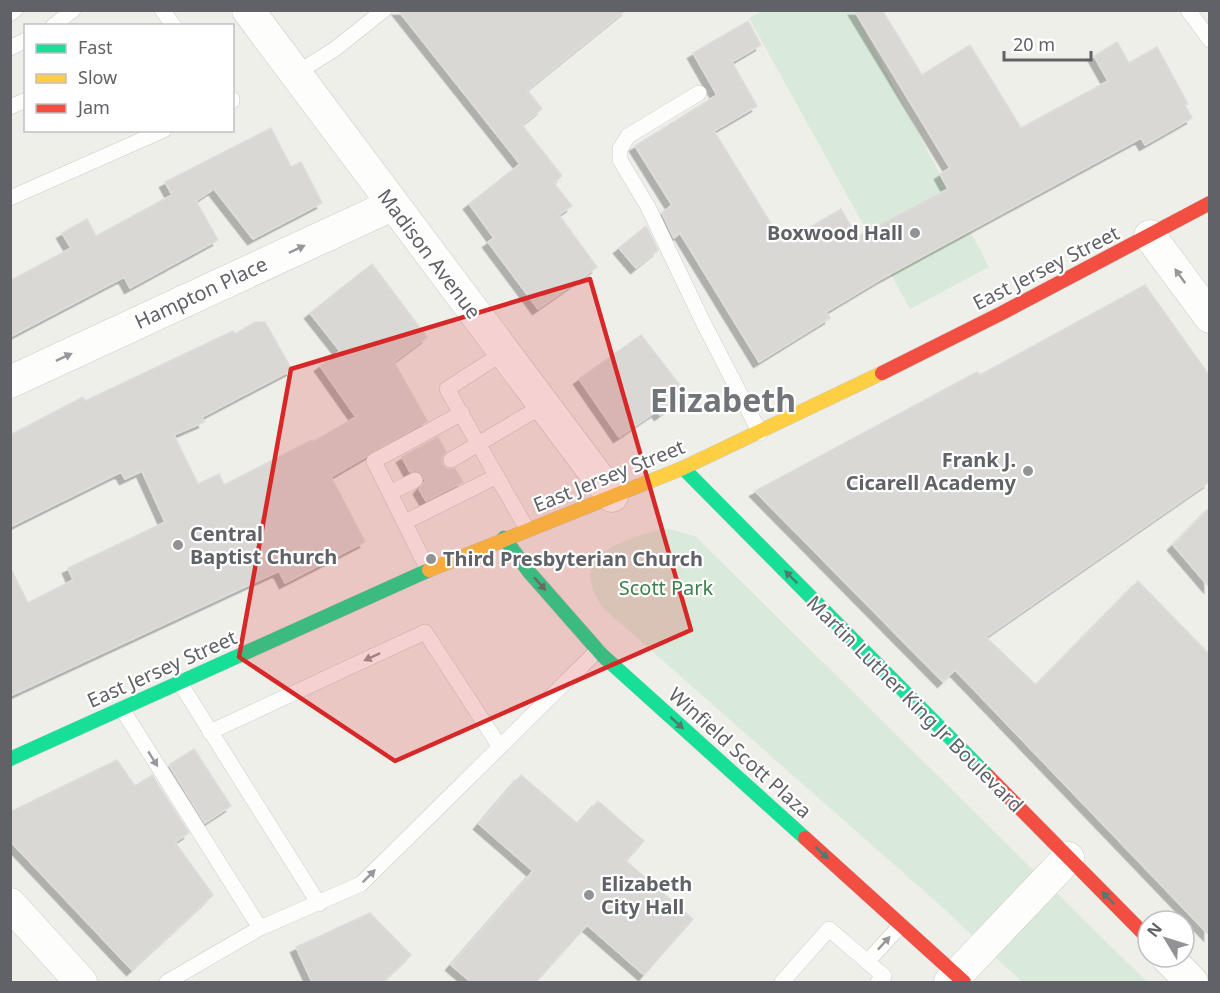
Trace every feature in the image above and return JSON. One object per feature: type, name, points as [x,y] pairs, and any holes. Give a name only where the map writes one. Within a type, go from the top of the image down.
[{"type":"street","name":"Madison Avenue","points":[[248,10],[612,496]]},
{"type":"street","name":"East Jersey Street","points":[[10,759],[428,570],[683,468],[760,433],[1150,236],[1209,203]]},
{"type":"street","name":"Hampton Place","points":[[10,382],[392,205]]},
{"type":"street","points":[[1150,236],[1209,317]]},
{"type":"street","name":"Martin Luther King Jr Boulevard","points":[[683,468],[1136,926]]},
{"type":"street","name":"Winfield Scott Plaza","points":[[504,538],[530,573],[598,650],[901,925],[957,980]]},
{"type":"street","points":[[957,980],[1068,858]]},
{"type":"street","points":[[10,904],[81,982]]},
{"type":"street","points":[[1179,969],[1192,982]]},
{"type":"lane","points":[[10,14],[15,10]]},
{"type":"lane","points":[[56,24],[73,10]]},
{"type":"lane","points":[[162,10],[172,24]]},
{"type":"lane","points":[[295,74],[335,49],[384,10]]},
{"type":"lane","points":[[1188,10],[1209,40]]},
{"type":"lane","points":[[10,48],[24,41]]},
{"type":"lane","points":[[699,93],[628,136],[620,149],[620,160],[648,207],[760,433]]},
{"type":"lane","points":[[10,107],[24,101]]},
{"type":"lane","points":[[10,198],[159,132]]},
{"type":"lane","points":[[503,353],[447,389],[527,529]]},
{"type":"lane","points":[[451,460],[544,405]]},
{"type":"lane","points":[[428,570],[374,461],[462,413]]},
{"type":"lane","points":[[405,522],[497,476]]},
{"type":"lane","points":[[390,493],[415,480]]},
{"type":"lane","points":[[210,732],[425,632],[500,747]]},
{"type":"lane","points":[[167,982],[260,928],[361,884],[598,650]]},
{"type":"lane","points":[[180,683],[319,904]]},
{"type":"lane","points":[[122,709],[260,928]]},
{"type":"lane","points":[[867,962],[901,925]]},
{"type":"lane","points":[[782,982],[830,929],[884,976],[878,982]]},
{"type":"highlighted area","points":[[590,279],[691,630],[395,761],[239,657],[291,369]]},
{"type":"green space","points":[[762,11],[854,11],[989,267],[910,309],[749,18]]},
{"type":"green space","name":"Scott Park","points":[[664,528],[695,536],[1147,982],[1022,982],[942,907],[603,608],[593,589],[590,574],[594,562],[616,545]]},
{"type":"building","points":[[398,10],[626,10],[527,90],[542,109],[522,125],[562,176],[554,183],[572,206],[559,215],[597,267],[538,309],[488,242],[494,238],[469,204],[520,164]]},
{"type":"building","points":[[854,10],[882,10],[922,75],[970,45],[1021,128],[1108,81],[1094,56],[1117,42],[1129,63],[1157,47],[1188,104],[1185,105],[1192,118],[1145,145],[1141,138],[881,279],[826,312],[830,318],[759,362],[680,233],[674,238],[662,213],[672,205],[635,146],[717,95],[693,53],[748,21],[761,45],[732,62],[757,106],[714,131],[783,243],[841,209],[857,237],[948,189],[940,174],[950,168]]},
{"type":"building","points":[[271,128],[291,167],[301,162],[322,203],[253,239],[214,189],[196,201],[218,240],[130,288],[124,277],[10,337],[10,281],[71,248],[62,233],[87,219],[96,236],[172,195],[165,182]]},
{"type":"building","points":[[646,226],[658,250],[636,268],[619,248]]},
{"type":"building","points":[[372,264],[427,337],[394,362],[427,421],[331,477],[365,542],[285,583],[279,571],[10,696],[10,567],[28,603],[73,580],[68,568],[165,522],[142,471],[125,479],[121,472],[10,527],[10,435],[83,397],[85,401],[233,331],[235,334],[255,322],[265,322],[292,370],[202,417],[204,422],[174,435],[198,484],[219,474],[224,485],[312,440],[313,442],[356,417],[320,366],[340,351],[310,313]]},
{"type":"building","points":[[1145,285],[1209,375],[1209,482],[986,637],[1036,685],[1138,581],[1209,654],[1209,935],[1196,921],[1196,909],[1184,909],[955,670],[943,682],[755,491],[977,372],[980,375]]},
{"type":"building","points":[[641,335],[687,394],[660,415],[657,411],[619,437],[579,379]]},
{"type":"building","points":[[438,437],[446,452],[442,456],[442,464],[447,469],[455,469],[463,482],[426,501],[419,489],[425,481],[423,475],[416,470],[410,472],[402,457]]},
{"type":"building","points":[[1209,508],[1209,587],[1173,545]]},
{"type":"building","points":[[194,749],[231,806],[205,823],[169,765]]},
{"type":"building","points":[[117,760],[135,786],[152,775],[189,833],[175,842],[213,895],[132,970],[10,841],[10,812]]},
{"type":"building","name":"Elizabeth City Hall","points":[[521,775],[578,824],[598,801],[644,841],[626,861],[693,919],[644,975],[587,925],[536,982],[471,982],[451,965],[533,871],[479,824]]},
{"type":"building","points":[[370,913],[411,955],[383,982],[312,982],[296,947]]},
{"type":"traffic: fast","points":[[683,468],[988,776]]},
{"type":"traffic: fast","points":[[504,538],[530,573],[602,655],[805,838]]},
{"type":"traffic: fast","points":[[10,759],[429,570]]},
{"type":"traffic: slow","points":[[429,570],[683,468],[882,373]]},
{"type":"traffic: jam","points":[[882,373],[1002,313],[1210,203]]},
{"type":"traffic: jam","points":[[988,776],[1136,926]]},
{"type":"traffic: jam","points":[[805,838],[964,982]]},
{"type":"place","name":"Boxwood Hall","points":[[915,233]]},
{"type":"place","name":"Frank J. Cicarell Academy","points":[[1028,471]]},
{"type":"place","name":"Central Baptist Church","points":[[178,545]]},
{"type":"place","name":"Third Presbyterian Church","points":[[431,559]]},
{"type":"place","name":"Elizabeth City Hall","points":[[589,895]]},
{"type":"district","name":"Elizabeth","points":[[723,401]]}]
